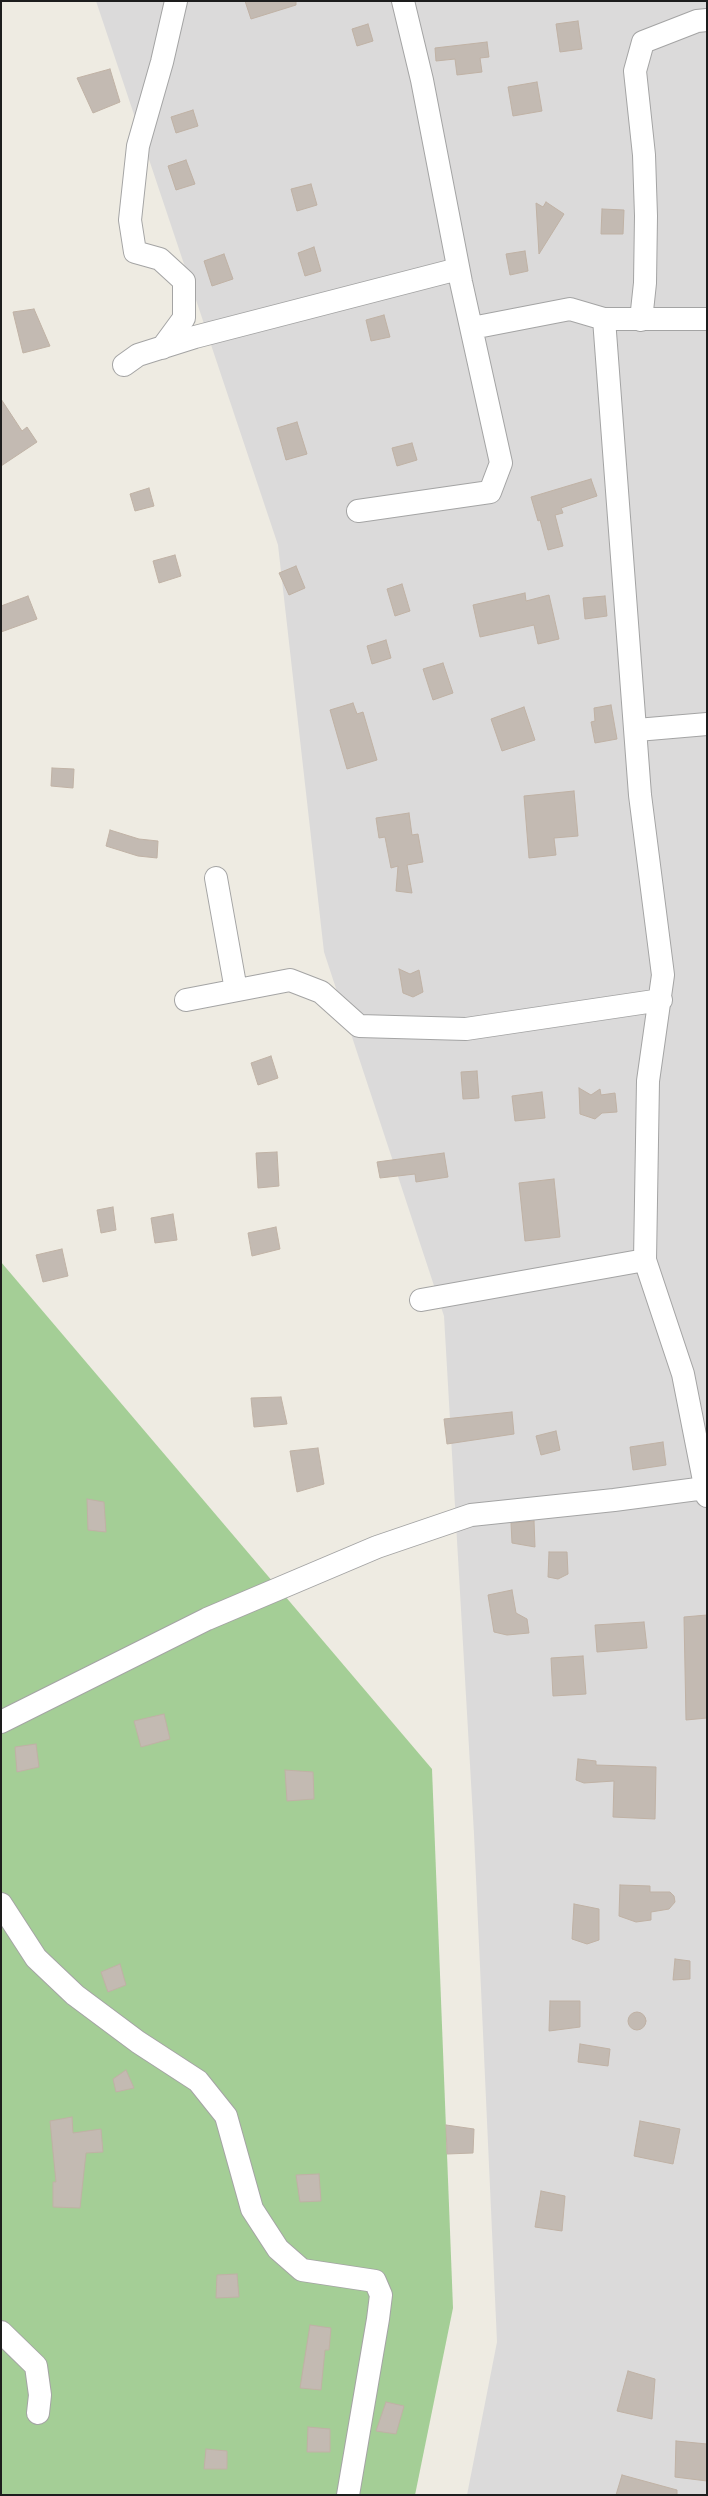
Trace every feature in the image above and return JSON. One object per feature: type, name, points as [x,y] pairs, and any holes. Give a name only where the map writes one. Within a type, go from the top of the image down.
[{"type":"street","points":[[162,348],[184,318],[184,281],[160,259],[135,252],[130,220],[138,146],[162,62],[176,1]]},
{"type":"street","points":[[358,511],[490,492],[502,463],[458,269],[422,80],[403,1]]},
{"type":"street","points":[[642,320],[645,283],[646,216],[644,155],[635,71],[643,42],[697,21],[707,20]]},
{"type":"street","points":[[124,365],[138,355],[162,348],[458,269]]},
{"type":"street","points":[[472,328],[570,309],[604,319],[707,319]]},
{"type":"street","points":[[1,1722],[206,1619],[377,1547],[471,1514],[706,1490],[683,1374],[645,1260],[648,1080],[664,975],[640,795],[637,730],[604,319]]},
{"type":"street","points":[[637,730],[707,724]]},
{"type":"street","points":[[216,878],[236,990]]},
{"type":"street","points":[[186,1000],[290,980],[321,992],[359,1026],[466,1029],[661,1000]]},
{"type":"street","points":[[421,1300],[645,1260]]},
{"type":"street","points":[[1,1904],[36,1958],[75,1995],[138,2042],[198,2082],[226,2116],[252,2209],[278,2249],[302,2270],[375,2281],[381,2295],[378,2319],[348,2495]]},
{"type":"street","points":[[1,2332],[36,2366],[40,2395],[38,2413]]},
{"type":"shaded area","points":[[96,1],[707,1],[707,2495],[467,2495],[497,2342],[474,1834],[444,1316],[324,952],[278,545]]},
{"type":"green space","points":[[1,1262],[432,1769],[453,2308],[415,2495],[1,2495]]},
{"type":"building","points":[[245,1],[296,1],[296,5],[251,19]]},
{"type":"building","points":[[578,21],[582,49],[560,52],[556,24]]},
{"type":"building","points":[[368,24],[373,41],[357,46],[352,29]]},
{"type":"building","points":[[487,42],[489,57],[480,58],[482,72],[457,75],[455,59],[436,61],[435,48]]},
{"type":"building","points":[[110,69],[120,102],[93,113],[77,78]]},
{"type":"building","points":[[537,82],[542,111],[513,116],[508,87]]},
{"type":"building","points":[[193,110],[198,126],[176,133],[171,117]]},
{"type":"building","points":[[186,160],[195,184],[176,190],[168,166]]},
{"type":"building","points":[[311,184],[317,205],[297,211],[291,189]]},
{"type":"building","points":[[546,202],[564,214],[539,254],[536,203],[543,207]]},
{"type":"building","points":[[602,209],[624,210],[623,234],[601,234]]},
{"type":"building","points":[[314,247],[321,271],[305,276],[298,253]]},
{"type":"building","points":[[525,251],[528,271],[510,275],[506,254]]},
{"type":"building","points":[[224,254],[233,279],[212,286],[204,261]]},
{"type":"building","points":[[34,309],[50,346],[23,353],[13,312]]},
{"type":"building","points":[[384,315],[390,337],[371,341],[366,320]]},
{"type":"building","points":[[1,399],[22,431],[27,427],[37,442],[1,466]]},
{"type":"building","points":[[297,422],[307,454],[286,460],[277,428]]},
{"type":"building","points":[[412,443],[417,460],[397,466],[392,448]]},
{"type":"building","points":[[591,479],[597,496],[561,508],[563,513],[555,515],[563,546],[548,550],[540,520],[538,521],[531,497]]},
{"type":"building","points":[[149,488],[154,506],[135,511],[130,494]]},
{"type":"building","points":[[175,555],[181,576],[159,583],[153,561]]},
{"type":"building","points":[[296,566],[305,588],[289,595],[279,573]]},
{"type":"building","points":[[402,584],[410,611],[395,616],[387,589]]},
{"type":"building","points":[[525,593],[526,601],[549,595],[559,639],[538,644],[534,625],[480,637],[473,605]]},
{"type":"building","points":[[28,596],[37,619],[1,632],[1,606]]},
{"type":"building","points":[[605,596],[607,616],[585,619],[583,598]]},
{"type":"building","points":[[386,640],[391,658],[372,664],[367,646]]},
{"type":"building","points":[[443,663],[453,693],[433,700],[423,669]]},
{"type":"building","points":[[353,703],[357,714],[363,712],[377,760],[347,769],[330,710]]},
{"type":"building","points":[[611,705],[617,739],[595,743],[591,722],[595,721],[594,708]]},
{"type":"building","points":[[524,707],[535,740],[502,751],[491,719]]},
{"type":"building","points":[[52,768],[74,769],[73,788],[51,786]]},
{"type":"building","points":[[574,791],[578,836],[554,838],[556,855],[529,858],[524,796]]},
{"type":"building","points":[[409,813],[412,835],[418,834],[423,862],[407,865],[412,893],[396,891],[398,866],[391,868],[385,837],[379,838],[376,818]]},
{"type":"building","points":[[110,830],[139,839],[158,841],[157,858],[138,856],[106,846]]},
{"type":"building","points":[[399,969],[410,974],[419,970],[423,992],[413,997],[403,993]]},
{"type":"building","points":[[271,1056],[278,1078],[258,1085],[251,1063]]},
{"type":"building","points":[[477,1071],[479,1098],[463,1099],[461,1072]]},
{"type":"building","points":[[579,1088],[591,1095],[600,1089],[601,1095],[615,1093],[617,1112],[602,1113],[595,1119],[580,1114]]},
{"type":"building","points":[[542,1092],[545,1118],[515,1121],[512,1096]]},
{"type":"building","points":[[277,1152],[279,1186],[258,1188],[256,1153]]},
{"type":"building","points":[[444,1153],[448,1177],[416,1182],[415,1174],[380,1178],[377,1162]]},
{"type":"building","points":[[554,1179],[560,1237],[525,1241],[519,1183]]},
{"type":"building","points":[[113,1207],[116,1230],[101,1233],[97,1210]]},
{"type":"building","points":[[173,1214],[177,1240],[155,1243],[151,1218]]},
{"type":"building","points":[[276,1227],[280,1249],[252,1256],[248,1233]]},
{"type":"building","points":[[62,1249],[68,1276],[43,1282],[36,1255]]},
{"type":"building","points":[[281,1397],[287,1424],[254,1427],[251,1398]]},
{"type":"building","points":[[512,1412],[514,1434],[447,1444],[444,1419]]},
{"type":"building","points":[[556,1431],[560,1450],[541,1455],[536,1436]]},
{"type":"building","points":[[663,1442],[666,1465],[633,1470],[630,1447]]},
{"type":"building","points":[[318,1448],[324,1484],[297,1492],[290,1451]]},
{"type":"building","points":[[87,1499],[104,1502],[106,1532],[88,1530]]},
{"type":"building","points":[[534,1521],[535,1547],[512,1543],[511,1523]]},
{"type":"building","points":[[549,1552],[567,1552],[568,1574],[558,1579],[548,1577]]},
{"type":"building","points":[[512,1590],[516,1613],[527,1619],[529,1633],[507,1635],[494,1632],[488,1595]]},
{"type":"building","points":[[707,1615],[707,1718],[686,1720],[684,1617]]},
{"type":"building","points":[[644,1622],[647,1648],[597,1652],[595,1625]]},
{"type":"building","points":[[583,1656],[586,1694],[553,1696],[551,1658]]},
{"type":"building","points":[[164,1714],[170,1739],[141,1747],[134,1721]]},
{"type":"building","points":[[36,1744],[39,1767],[17,1772],[15,1747]]},
{"type":"building","points":[[578,1759],[596,1761],[596,1765],[656,1767],[655,1819],[613,1817],[614,1781],[584,1783],[576,1780]]},
{"type":"building","points":[[285,1770],[313,1772],[314,1799],[287,1801]]},
{"type":"building","points":[[620,1885],[650,1886],[650,1892],[670,1892],[674,1896],[675,1902],[669,1909],[651,1912],[651,1920],[636,1922],[619,1916]]},
{"type":"building","points":[[574,1904],[599,1909],[599,1940],[587,1944],[572,1939]]},
{"type":"building","points":[[675,1959],[690,1961],[690,1979],[673,1980]]},
{"type":"building","points":[[120,1964],[126,1985],[108,1992],[101,1972]]},
{"type":"building","points":[[550,2001],[580,2001],[580,2027],[549,2031]]},
{"type":"building","points":[[633,2012],[641,2012],[646,2017],[644,2028],[641,2030],[633,2030],[628,2025],[628,2017]]},
{"type":"building","points":[[580,2044],[610,2049],[608,2066],[578,2062]]},
{"type":"building","points":[[126,2070],[134,2088],[116,2092],[113,2079]]},
{"type":"building","points":[[72,2117],[73,2133],[101,2129],[103,2152],[86,2153],[80,2208],[53,2207],[53,2182],[56,2182],[50,2121]]},
{"type":"building","points":[[640,2121],[680,2129],[673,2164],[634,2156]]},
{"type":"building","points":[[446,2125],[474,2129],[473,2153],[447,2154]]},
{"type":"building","points":[[319,2174],[321,2201],[300,2202],[296,2175]]},
{"type":"building","points":[[541,2191],[565,2196],[562,2231],[535,2227]]},
{"type":"building","points":[[237,2274],[239,2297],[216,2298],[217,2275]]},
{"type":"building","points":[[310,2325],[331,2328],[329,2350],[325,2350],[321,2390],[300,2388]]},
{"type":"building","points":[[628,2371],[655,2379],[652,2419],[617,2411]]},
{"type":"building","points":[[386,2402],[404,2406],[396,2434],[376,2431]]},
{"type":"building","points":[[308,2427],[330,2429],[330,2452],[307,2452]]},
{"type":"building","points":[[676,2441],[707,2444],[707,2481],[675,2477]]},
{"type":"building","points":[[206,2449],[227,2451],[227,2469],[204,2469]]},
{"type":"building","points":[[622,2475],[677,2490],[677,2495],[616,2495]]}]
